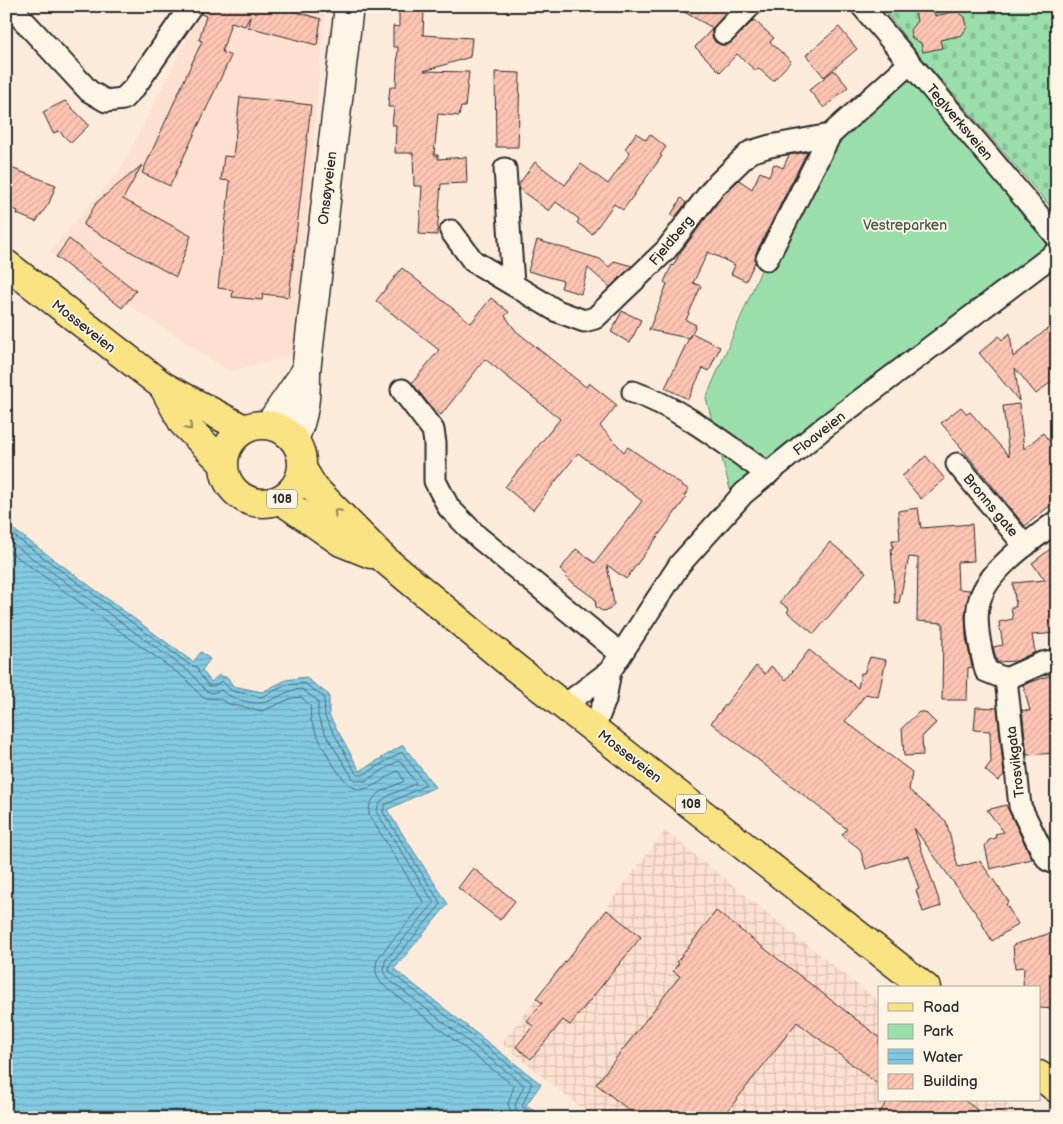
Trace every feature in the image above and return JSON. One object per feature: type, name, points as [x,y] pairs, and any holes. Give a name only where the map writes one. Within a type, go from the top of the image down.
[{"type":"main road","name":"Mosseveien","points":[[6,264],[163,386],[257,427]]},
{"type":"main road","name":"Mosseveien","points":[[163,386],[183,422],[223,462]]},
{"type":"main road","name":"108","points":[[223,462],[226,477],[233,490],[245,500],[261,504],[281,500],[291,493],[299,482],[303,470],[302,454],[294,439],[283,430],[257,427]]},
{"type":"main road","points":[[223,462],[226,449],[234,438],[257,427]]},
{"type":"main road","name":"Mosseveien","points":[[303,470],[314,488],[384,560],[594,728],[923,986]]},
{"type":"main road","name":"Mosseveien","points":[[281,500],[341,542],[384,560]]},
{"type":"main road","points":[[1040,1076],[1057,1089]]},
{"type":"street","points":[[10,6],[89,91],[106,101],[124,99],[134,88],[191,6]]},
{"type":"street","name":"Onsøyveien","points":[[294,439],[302,421],[306,404],[306,371],[349,6]]},
{"type":"street","points":[[724,33],[750,6]]},
{"type":"street","name":"Teglverksveien","points":[[862,6],[1057,237]]},
{"type":"street","points":[[767,259],[830,134],[910,63]]},
{"type":"street","name":"Fjeldberg","points":[[451,231],[473,261],[557,311],[584,321],[595,318],[666,250],[714,187],[750,152],[830,134]]},
{"type":"street","points":[[505,169],[514,284]]},
{"type":"street","name":"Floaveien","points":[[565,705],[615,663],[680,564],[744,494],[826,426],[1057,252]]},
{"type":"street","name":"Onsøyveien","points":[[257,427],[306,371]]},
{"type":"street","points":[[402,390],[433,430],[435,482],[449,508],[615,663]]},
{"type":"street","points":[[634,392],[654,399],[680,413],[768,474]]},
{"type":"street","name":"Bronns gate","points":[[957,464],[1025,546]]},
{"type":"street","name":"Bronns gate","points":[[1006,679],[986,671],[979,645],[979,601],[988,582],[1025,546],[1057,521]]},
{"type":"street","points":[[1006,679],[1042,662],[1057,660]]},
{"type":"street","name":"Floaveien","points":[[594,728],[605,700],[615,663]]},
{"type":"street","name":"Trosvikgata","points":[[1006,679],[1020,806],[1042,851],[1048,860],[1057,864]]},
{"type":"shaded area","points":[[204,6],[326,6],[293,356],[229,371],[49,252],[120,170]]},
{"type":"shaded area","points":[[665,831],[878,1001],[878,1102],[1004,1102],[1024,1118],[593,1118],[502,1043]]},
{"type":"green space","points":[[881,6],[1057,6],[1057,214],[915,50]]},
{"type":"green space","name":"Vestreparken","points":[[913,48],[1057,236],[1057,252],[744,493],[730,489],[706,398],[824,124]]},
{"type":"water","points":[[6,524],[193,662],[201,652],[210,659],[202,670],[211,682],[219,675],[228,678],[233,686],[262,692],[286,680],[305,677],[329,695],[329,715],[360,771],[403,745],[435,787],[387,810],[448,904],[394,969],[541,1084],[526,1105],[545,1118],[6,1118]]},
{"type":"building","points":[[203,6],[275,6],[321,19],[317,45],[248,27],[250,16],[245,26],[231,22],[222,52],[231,56],[170,186],[142,173],[202,41],[199,40],[206,16],[201,14]]},
{"type":"building","points":[[673,6],[732,6],[713,28]]},
{"type":"building","points":[[914,6],[934,6],[935,16],[957,11],[965,17],[967,27],[962,35],[940,40],[942,48],[923,52],[921,43],[912,38],[910,30],[917,21]]},
{"type":"building","points":[[399,10],[424,10],[423,35],[472,38],[470,57],[424,71],[469,72],[465,107],[461,107],[459,116],[438,114],[434,155],[438,155],[438,159],[466,157],[467,183],[441,184],[437,235],[419,234],[422,186],[414,186],[413,153],[395,153],[396,125],[392,125],[394,107],[388,107],[390,87],[396,87],[398,47],[393,47],[393,26],[399,27]]},
{"type":"building","points":[[754,20],[774,38],[770,42],[791,61],[773,81],[758,68],[756,71],[737,54],[720,72],[695,47],[712,29],[712,36],[715,42],[721,45],[728,45]]},
{"type":"building","points":[[839,27],[857,49],[824,77],[806,55]]},
{"type":"building","points":[[834,70],[848,87],[824,108],[809,90]]},
{"type":"building","points":[[495,72],[520,73],[518,147],[496,147]]},
{"type":"building","points":[[240,97],[311,105],[289,297],[263,294],[262,300],[232,297],[233,290],[218,288],[230,181],[221,180],[224,156],[233,157]]},
{"type":"building","points":[[65,101],[89,125],[71,143],[59,131],[53,133],[43,112]]},
{"type":"building","points":[[636,133],[646,140],[650,134],[666,147],[660,155],[662,156],[623,210],[614,204],[592,234],[577,223],[579,219],[556,202],[549,211],[519,189],[519,184],[535,162],[565,185],[581,164],[608,184],[630,153],[625,149]]},
{"type":"building","points":[[807,152],[756,253],[755,262],[746,281],[731,274],[735,265],[708,252],[693,283],[701,286],[686,320],[696,325],[692,333],[720,347],[709,371],[703,368],[688,399],[665,388],[691,334],[688,338],[649,330],[667,284],[664,282],[672,265],[723,195],[739,180],[752,189],[760,172],[769,176],[774,164],[783,168],[789,155]]},
{"type":"building","points":[[142,165],[123,199],[191,236],[176,277],[83,225],[97,202]]},
{"type":"building","points":[[6,166],[56,185],[49,203],[36,222],[17,214],[18,211],[6,207]]},
{"type":"building","points":[[681,198],[686,203],[675,217],[671,215]]},
{"type":"building","points":[[69,239],[136,291],[122,308],[56,257]]},
{"type":"building","points":[[537,240],[600,259],[609,267],[614,261],[632,266],[610,287],[588,268],[581,294],[561,288],[563,281],[528,271]]},
{"type":"building","points":[[402,268],[471,323],[491,298],[509,312],[505,316],[516,331],[586,387],[589,383],[617,405],[600,426],[624,452],[628,447],[689,490],[684,496],[686,498],[626,579],[607,565],[614,604],[609,610],[602,611],[596,607],[595,599],[565,577],[567,575],[560,570],[576,549],[595,563],[642,501],[578,453],[533,510],[505,487],[560,419],[485,359],[441,415],[431,407],[412,383],[439,350],[376,301]]},
{"type":"building","points":[[622,311],[641,320],[630,343],[611,332]]},
{"type":"building","points":[[1057,321],[1057,377],[1036,394],[1015,368],[1019,401],[979,353],[999,336],[1002,340],[1010,333],[1013,357]]},
{"type":"building","points":[[1019,404],[1024,449],[1043,433],[1057,451],[1057,500],[1025,526],[941,423],[961,407],[967,414],[970,412],[1009,456],[1003,406]]},
{"type":"building","points":[[926,456],[945,479],[921,499],[902,476]]},
{"type":"building","points":[[918,508],[921,528],[972,524],[974,561],[957,562],[958,589],[970,590],[965,615],[966,637],[972,667],[968,668],[967,700],[942,700],[943,623],[917,621],[918,558],[909,557],[899,603],[895,603],[891,548],[893,548],[892,540],[900,540],[898,511]]},
{"type":"building","points":[[830,542],[866,572],[814,634],[787,612],[789,609],[780,602]]},
{"type":"building","points":[[1057,544],[1057,633],[1032,635],[1035,652],[1016,661],[997,662],[993,647],[1003,645],[999,622],[1013,619],[1011,607],[1016,607],[1013,583],[1045,580],[1032,563]]},
{"type":"building","points":[[809,650],[858,688],[861,673],[864,673],[870,657],[886,660],[878,697],[866,694],[845,721],[912,772],[909,790],[946,821],[958,867],[980,861],[1009,902],[1006,904],[1018,924],[992,941],[983,923],[914,828],[941,906],[923,912],[916,890],[919,889],[908,856],[866,869],[860,849],[842,835],[847,829],[711,723],[756,666],[765,674],[771,666],[786,680]]},
{"type":"building","points":[[1057,673],[1057,753],[1027,755],[1022,710],[1030,711],[1023,685]]},
{"type":"building","points":[[976,707],[997,708],[1004,775],[998,781],[985,770],[991,762],[990,731],[974,730]]},
{"type":"building","points":[[919,712],[925,712],[936,723],[922,737],[923,755],[904,756],[902,728]]},
{"type":"building","points":[[1006,805],[1032,859],[990,869],[985,846],[989,840],[996,838],[995,834],[1004,832],[987,810]]},
{"type":"building","points":[[473,868],[515,901],[500,920],[458,888]]},
{"type":"building","points":[[607,910],[641,937],[570,1025],[563,1020],[531,1059],[516,1047],[533,1026],[527,1021],[542,1003],[536,998]]},
{"type":"building","points":[[716,911],[878,1036],[878,1084],[797,1022],[722,1118],[639,1118],[596,1084],[680,976],[673,971],[679,963],[677,962]]},
{"type":"building","points":[[1057,931],[1057,1009],[1040,1008],[1040,986],[1023,986],[1024,967],[1015,968],[1013,945]]},
{"type":"building","points":[[887,1102],[967,1102],[988,1118],[876,1118]]}]
